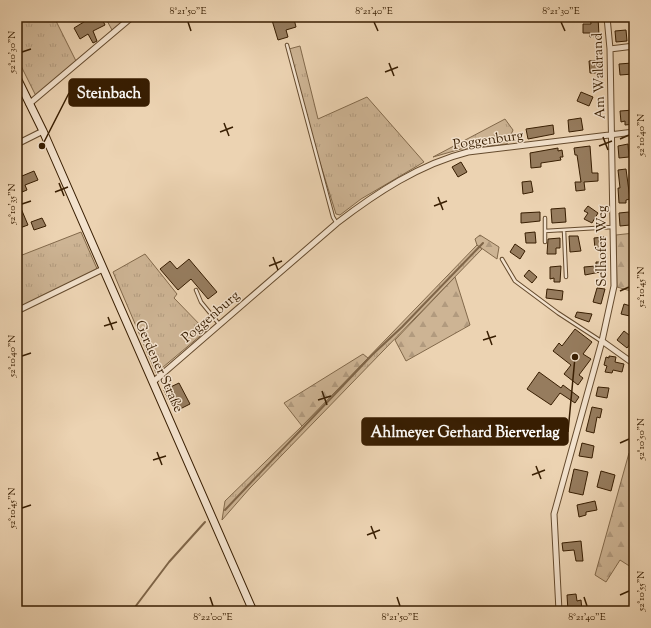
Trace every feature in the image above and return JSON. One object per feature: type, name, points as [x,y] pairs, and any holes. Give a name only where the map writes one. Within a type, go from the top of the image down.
[{"type":"main road","name":"Gerdener Straße","points":[[17,78],[43,131],[72,202],[104,269],[253,611]]},
{"type":"street","points":[[29,104],[132,17]]},
{"type":"street","name":"Am Waldrand","points":[[607,17],[610,49],[612,135]]},
{"type":"street","points":[[610,49],[634,46]]},
{"type":"street","points":[[17,144],[43,131]]},
{"type":"street","points":[[612,135],[634,132]]},
{"type":"street","name":"Poggenburg","points":[[153,382],[337,223],[364,202],[429,165],[448,157],[468,152],[612,135]]},
{"type":"street","name":"Selhofer Weg","points":[[559,611],[554,514],[602,341],[614,286],[612,135]]},
{"type":"street","points":[[17,311],[104,269]]},
{"type":"street","points":[[602,341],[634,364]]},
{"type":"lane","points":[[287,44],[333,216],[337,223]]},
{"type":"lane","points":[[544,218],[545,242]]},
{"type":"lane","points":[[545,231],[613,227]]},
{"type":"lane","points":[[564,230],[566,277]]},
{"type":"lane","points":[[502,259],[515,281],[558,313],[602,341]]},
{"type":"lane","points":[[196,290],[201,302],[219,324]]},
{"type":"green space","points":[[17,17],[54,17],[76,61],[36,96],[17,58]]},
{"type":"green space","points":[[105,17],[128,17],[112,30]]},
{"type":"green space","points":[[300,46],[318,119],[367,97],[424,162],[361,199],[340,215],[336,214],[308,124],[289,49]]},
{"type":"green space","points":[[505,119],[513,130],[507,144],[461,149],[433,157]]},
{"type":"green space","points":[[81,232],[98,271],[17,310],[17,257]]},
{"type":"green space","points":[[634,233],[634,292],[617,287],[616,235]]},
{"type":"green space","points":[[480,235],[499,247],[497,259],[477,245],[475,239]]},
{"type":"green space","points":[[477,245],[482,249],[250,488],[222,520],[225,501],[302,426]]},
{"type":"green space","points":[[145,254],[177,294],[174,298],[206,331],[156,373],[113,272]]},
{"type":"green space","points":[[455,277],[470,325],[406,361],[395,340]]},
{"type":"green space","points":[[363,354],[368,358],[302,426],[284,403]]},
{"type":"green space","points":[[629,453],[634,454],[634,569],[620,560],[606,582],[595,575]]},
{"type":"building","points":[[92,17],[101,17],[105,25],[93,31],[97,41],[93,43],[88,34],[80,39],[74,28]]},
{"type":"building","points":[[271,17],[283,17],[285,21],[294,19],[296,27],[286,30],[288,37],[278,40]]},
{"type":"building","points":[[590,17],[598,17],[599,36],[590,37],[590,33],[583,33],[583,24],[591,24]]},
{"type":"building","points":[[626,30],[627,41],[616,42],[615,31]]},
{"type":"building","points":[[600,60],[601,73],[590,73],[589,61]]},
{"type":"building","points":[[632,63],[633,74],[620,75],[619,64]]},
{"type":"building","points":[[581,92],[593,97],[589,106],[577,101]]},
{"type":"building","points":[[634,110],[634,124],[625,125],[625,121],[621,122],[620,111]]},
{"type":"building","points":[[581,118],[583,130],[569,132],[568,120]]},
{"type":"building","points":[[553,125],[554,134],[528,139],[526,129]]},
{"type":"building","points":[[628,144],[629,157],[619,158],[618,146]]},
{"type":"building","points":[[590,146],[592,173],[598,173],[598,181],[584,182],[585,190],[576,191],[575,182],[581,182],[577,155],[575,155],[574,148]]},
{"type":"building","points":[[558,148],[558,151],[562,150],[563,157],[560,157],[561,160],[541,163],[541,167],[531,168],[530,153]]},
{"type":"building","points":[[461,162],[467,172],[458,177],[452,167]]},
{"type":"building","points":[[17,164],[22,176],[34,171],[38,180],[25,185],[27,190],[17,194]]},
{"type":"building","points":[[626,169],[630,199],[626,200],[626,203],[619,203],[618,188],[620,188],[618,170]]},
{"type":"building","points":[[531,181],[533,192],[523,194],[522,182]]},
{"type":"building","points":[[17,199],[28,225],[17,229]]},
{"type":"building","points":[[588,206],[598,213],[592,223],[584,219],[588,213],[584,211]]},
{"type":"building","points":[[565,208],[566,222],[552,223],[551,209]]},
{"type":"building","points":[[540,212],[540,221],[521,223],[521,213]]},
{"type":"building","points":[[629,212],[630,225],[620,226],[619,213]]},
{"type":"building","points":[[42,218],[46,226],[34,230],[31,222]]},
{"type":"building","points":[[535,232],[536,243],[526,243],[525,233]]},
{"type":"building","points":[[569,236],[578,236],[581,251],[570,252]]},
{"type":"building","points":[[604,237],[605,248],[595,249],[594,238]]},
{"type":"building","points":[[560,238],[560,248],[556,248],[556,254],[547,254],[548,239]]},
{"type":"building","points":[[515,244],[525,251],[520,259],[510,252]]},
{"type":"building","points":[[189,259],[217,292],[208,299],[191,279],[178,290],[160,269],[170,261],[177,269]]},
{"type":"building","points":[[596,262],[604,262],[605,271],[585,275],[584,267],[596,266]]},
{"type":"building","points":[[561,266],[560,282],[554,282],[554,278],[550,279],[550,267]]},
{"type":"building","points":[[529,270],[537,277],[532,283],[524,276]]},
{"type":"building","points":[[597,288],[605,289],[601,304],[593,302]]},
{"type":"building","points":[[547,289],[563,291],[562,300],[546,298]]},
{"type":"building","points":[[624,304],[634,307],[634,317],[621,314]]},
{"type":"building","points":[[577,312],[592,314],[589,322],[575,317]]},
{"type":"building","points":[[575,329],[592,342],[583,354],[591,359],[579,375],[583,378],[578,385],[564,374],[571,365],[553,351],[559,343],[562,346]]},
{"type":"building","points":[[624,331],[634,339],[627,348],[617,340]]},
{"type":"building","points":[[609,356],[616,357],[615,362],[624,364],[622,372],[613,370],[612,373],[605,372],[607,366],[604,365],[606,357],[609,358]]},
{"type":"building","points":[[539,372],[561,388],[563,385],[579,397],[575,403],[560,393],[551,405],[527,389]]},
{"type":"building","points":[[179,383],[190,404],[180,409],[175,398],[169,401],[164,390]]},
{"type":"building","points":[[598,387],[609,388],[607,398],[596,396]]},
{"type":"building","points":[[592,407],[602,409],[600,418],[597,417],[594,433],[586,431]]},
{"type":"building","points":[[582,443],[594,446],[592,458],[579,456]]},
{"type":"building","points":[[574,469],[588,472],[583,495],[569,492]]},
{"type":"building","points":[[601,471],[615,475],[611,491],[597,487]]},
{"type":"building","points":[[595,501],[597,510],[586,512],[586,515],[579,517],[577,505]]},
{"type":"building","points":[[581,541],[583,561],[576,561],[574,550],[563,551],[562,543]]},
{"type":"building","points":[[576,594],[577,601],[581,600],[582,611],[568,611],[567,595]]},
{"type":"waterway","points":[[225,510],[372,355],[402,327],[483,243]]},
{"type":"waterway","points":[[132,611],[169,562],[205,522]]},
{"type":"place","name":"Steinbach","points":[[42,146]]},
{"type":"place","name":"Ahlmeyer Gerhard Bierverlag","points":[[575,357]]}]
